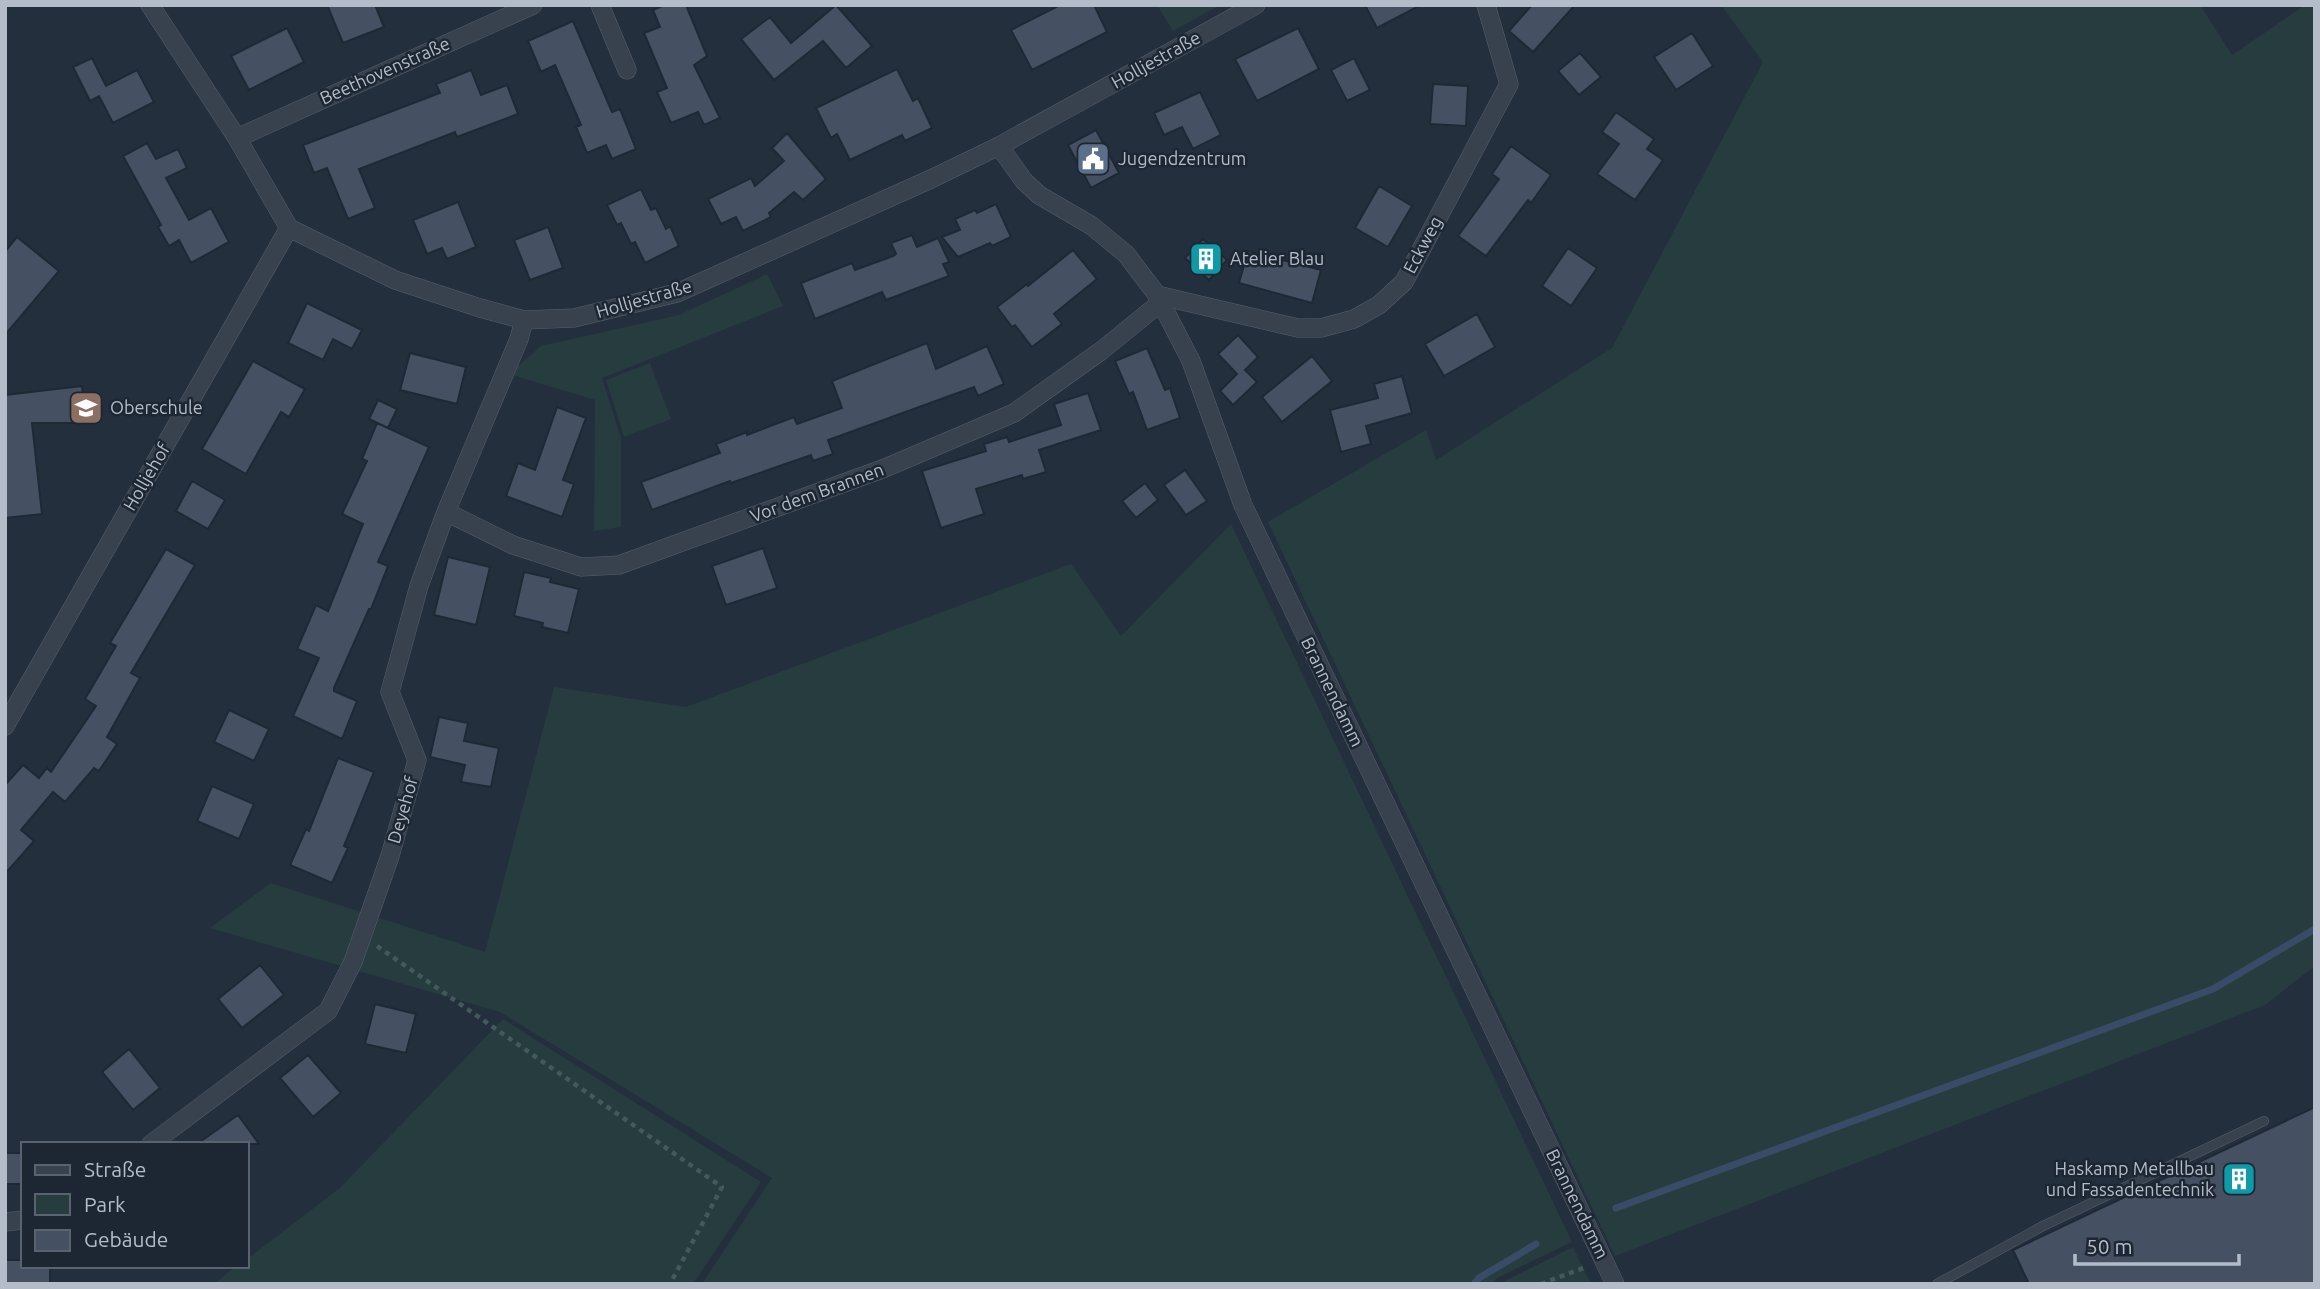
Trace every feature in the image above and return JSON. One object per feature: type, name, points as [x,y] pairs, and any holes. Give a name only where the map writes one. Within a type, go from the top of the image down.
[{"type":"street","points":[[150,5],[237,138],[289,228]]},
{"type":"street","name":"Beethovenstraße","points":[[237,138],[496,13],[533,5]]},
{"type":"street","points":[[600,5],[627,71]]},
{"type":"street","name":"Holljestraße","points":[[289,228],[395,280],[480,308],[524,320],[574,318],[677,293],[931,180],[999,146],[1256,5]]},
{"type":"street","name":"Eckweg","points":[[1159,299],[1298,328],[1336,325],[1354,319],[1378,304],[1404,282],[1508,84],[1486,5]]},
{"type":"street","name":"Brannendamm","points":[[999,146],[1024,181],[1039,195],[1092,226],[1126,254],[1159,299],[1191,361],[1242,505],[1615,1284]]},
{"type":"street","name":"Holljehof","points":[[5,726],[289,228]]},
{"type":"street","name":"Vor dem Brannen","points":[[446,512],[513,545],[581,567],[620,565],[885,468],[1014,413],[1101,351],[1159,299]]},
{"type":"street","name":"Deyehof","points":[[154,1142],[328,1010],[353,962],[390,856],[417,760],[390,692],[419,586],[446,512],[519,339],[524,320]]},
{"type":"lane","points":[[1937,1284],[2043,1226],[2264,1121]]},
{"type":"path","points":[[363,936],[722,1187],[670,1284]]},
{"type":"path","points":[[1541,1284],[1604,1260]]},
{"type":"green space","points":[[1157,5],[1220,5],[1173,31]]},
{"type":"green space","points":[[1721,5],[2200,5],[2232,55],[2305,5],[2315,5],[2315,966],[2265,1005],[1615,1256],[1268,522],[1426,430],[1436,460],[1612,348],[1763,62]]},
{"type":"green space","points":[[767,274],[783,306],[602,378],[621,438],[621,527],[594,531],[595,400],[509,374],[541,346],[679,315]]},
{"type":"green space","points":[[650,363],[671,419],[624,437],[606,380]]},
{"type":"green space","points":[[1231,524],[1572,1242],[1497,1278],[1492,1284],[702,1284],[772,1178],[500,1012],[210,928],[271,883],[485,952],[554,687],[686,707],[1071,564],[1121,636]]},
{"type":"green space","points":[[503,1019],[761,1182],[693,1284],[214,1284],[234,1268],[248,1268],[248,1258],[341,1187]]},
{"type":"green space","points":[[1573,1247],[1590,1282],[1586,1284],[1499,1284]]},
{"type":"building","points":[[327,5],[375,5],[384,27],[343,43]]},
{"type":"building","points":[[664,5],[686,5],[707,56],[694,65],[720,118],[704,125],[698,112],[671,123],[657,92],[667,88],[644,33],[660,27],[653,10]]},
{"type":"building","points":[[836,5],[872,46],[846,68],[823,41],[774,80],[741,39],[770,17],[791,43]]},
{"type":"building","points":[[1060,5],[1094,5],[1107,32],[1032,70],[1011,30]]},
{"type":"building","points":[[1365,5],[1421,5],[1377,28]]},
{"type":"building","points":[[1532,5],[1575,5],[1533,52],[1509,31]]},
{"type":"building","points":[[573,21],[612,112],[620,109],[636,149],[612,159],[606,145],[587,153],[576,127],[581,125],[555,65],[541,72],[528,41]]},
{"type":"building","points":[[287,28],[304,62],[249,90],[231,56]]},
{"type":"building","points":[[1298,28],[1319,69],[1257,101],[1235,59]]},
{"type":"building","points":[[1692,33],[1713,66],[1676,90],[1654,57]]},
{"type":"building","points":[[1580,53],[1601,77],[1579,95],[1558,71]]},
{"type":"building","points":[[92,58],[106,86],[137,70],[154,102],[113,123],[99,96],[90,101],[73,67]]},
{"type":"building","points":[[1354,58],[1370,90],[1347,101],[1331,70]]},
{"type":"building","points":[[897,69],[913,101],[918,98],[932,128],[905,141],[902,135],[850,160],[837,134],[831,138],[816,108]]},
{"type":"building","points":[[471,70],[481,95],[507,85],[518,114],[457,137],[455,132],[359,169],[375,208],[348,219],[327,168],[314,173],[303,145],[440,93],[436,84]]},
{"type":"building","points":[[1433,84],[1468,86],[1466,126],[1430,124]]},
{"type":"building","points":[[1200,92],[1221,135],[1193,149],[1182,127],[1164,135],[1154,113]]},
{"type":"building","points":[[1616,112],[1654,139],[1647,149],[1663,160],[1635,200],[1597,174],[1619,144],[1602,132]]},
{"type":"building","name":"Jugendzentrum","points":[[1096,130],[1119,173],[1091,188],[1068,145]]},
{"type":"building","points":[[787,133],[826,179],[803,200],[794,192],[769,213],[771,217],[743,231],[736,217],[721,224],[708,199],[751,178],[755,186],[784,161],[772,148]]},
{"type":"building","points":[[147,143],[156,159],[178,149],[187,168],[166,178],[189,220],[211,208],[229,242],[191,263],[179,240],[169,246],[158,227],[161,225],[123,156]]},
{"type":"building","points":[[1511,146],[1551,175],[1531,203],[1528,200],[1486,256],[1458,236],[1499,179],[1492,174]]},
{"type":"building","points":[[1379,186],[1412,206],[1388,247],[1355,228]]},
{"type":"building","points":[[641,189],[651,210],[656,208],[666,229],[670,226],[679,246],[645,263],[635,242],[631,244],[621,223],[617,225],[607,205]]},
{"type":"building","points":[[458,202],[476,247],[447,259],[442,248],[427,254],[413,220]]},
{"type":"building","points":[[996,204],[1011,237],[958,257],[942,237],[960,230],[955,219]]},
{"type":"building","points":[[548,227],[563,268],[530,280],[514,240]]},
{"type":"building","points":[[912,235],[917,247],[938,238],[949,262],[943,264],[949,276],[886,300],[882,292],[815,319],[801,283],[852,263],[855,270],[893,256],[896,254],[891,243]]},
{"type":"building","points":[[17,237],[59,271],[5,335],[5,252]]},
{"type":"building","name":"Atelier Blau","points":[[1203,239],[1227,260],[1209,280],[1185,258]]},
{"type":"building","points":[[1568,248],[1597,268],[1571,306],[1542,286]]},
{"type":"building","points":[[1073,250],[1097,279],[1054,314],[1062,324],[1032,347],[997,307]]},
{"type":"building","points":[[1248,251],[1321,270],[1312,303],[1239,283]]},
{"type":"building","points":[[307,303],[362,330],[352,349],[333,339],[323,360],[288,343]]},
{"type":"building","points":[[1477,314],[1495,347],[1444,376],[1425,344]]},
{"type":"building","points":[[1238,335],[1258,357],[1245,370],[1257,382],[1233,405],[1220,391],[1237,374],[1218,354]]},
{"type":"building","points":[[927,343],[936,369],[987,346],[1004,384],[978,396],[974,387],[828,440],[833,454],[813,461],[811,455],[652,510],[641,482],[720,453],[716,444],[747,432],[747,435],[794,417],[797,424],[842,408],[832,381]]},
{"type":"building","points":[[1147,348],[1165,390],[1170,388],[1180,418],[1147,430],[1133,392],[1129,394],[1115,361]]},
{"type":"building","points":[[410,353],[466,367],[457,404],[400,390]]},
{"type":"building","points":[[1312,356],[1332,381],[1282,422],[1262,397]]},
{"type":"building","points":[[253,361],[305,389],[289,417],[281,412],[246,474],[202,449]]},
{"type":"building","points":[[1402,376],[1412,413],[1366,426],[1371,444],[1341,452],[1330,410],[1378,398],[1374,384]]},
{"type":"building","points":[[82,386],[86,423],[32,423],[42,514],[5,518],[5,395]]},
{"type":"building","points":[[1088,393],[1101,430],[1039,450],[1046,472],[1023,479],[1022,475],[976,489],[984,514],[941,528],[922,471],[986,451],[984,444],[1007,437],[1009,442],[1061,425],[1054,404]]},
{"type":"building","points":[[378,400],[397,409],[388,428],[369,419]]},
{"type":"building","points":[[557,407],[586,418],[563,480],[574,484],[562,517],[506,496],[518,463],[535,470]]},
{"type":"building","points":[[377,423],[429,447],[378,562],[388,566],[334,688],[334,691],[357,701],[342,739],[293,716],[319,658],[297,649],[316,605],[328,611],[363,524],[342,514],[367,461],[362,459]]},
{"type":"building","points":[[1185,470],[1207,501],[1186,515],[1164,485]]},
{"type":"building","points":[[192,481],[225,500],[208,529],[176,511]]},
{"type":"building","points":[[1145,483],[1158,500],[1136,518],[1122,501]]},
{"type":"building","points":[[763,548],[777,588],[726,605],[712,566]]},
{"type":"building","points":[[166,549],[195,565],[131,673],[140,678],[107,737],[117,744],[99,771],[94,768],[65,802],[53,792],[21,830],[34,841],[5,874],[5,785],[23,765],[39,778],[47,768],[51,772],[96,706],[85,699],[116,646],[110,643]]},
{"type":"building","points":[[448,557],[490,567],[476,625],[434,615]]},
{"type":"building","points":[[524,572],[551,578],[550,582],[579,589],[568,633],[514,616]]},
{"type":"building","points":[[229,710],[269,729],[254,761],[214,742]]},
{"type":"building","points":[[439,717],[468,723],[464,741],[499,748],[491,787],[461,782],[465,765],[430,757]]},
{"type":"building","points":[[338,758],[374,772],[344,846],[348,848],[332,883],[290,865],[306,829],[309,831]]},
{"type":"building","points":[[212,786],[254,804],[239,839],[197,821]]},
{"type":"building","points":[[260,965],[284,995],[242,1028],[218,999]]},
{"type":"building","points":[[375,1004],[416,1014],[406,1053],[365,1044]]},
{"type":"building","points":[[129,1049],[160,1088],[133,1110],[102,1072]]},
{"type":"building","points":[[308,1055],[341,1093],[313,1117],[280,1078]]},
{"type":"building","name":"Haskamp Metallbau und Fassadentechnik","points":[[2315,1107],[2315,1284],[2029,1284],[2013,1250]]},
{"type":"building","points":[[238,1115],[259,1144],[248,1142],[200,1142]]},
{"type":"building","points":[[5,1153],[21,1153],[21,1184],[5,1184]]},
{"type":"building","points":[[5,1260],[21,1260],[21,1268],[50,1268],[50,1284],[5,1284]]},
{"type":"waterway","points":[[1616,1208],[2213,989],[2315,929]]},
{"type":"waterway","points":[[1474,1284],[1479,1278],[1536,1244]]},
{"type":"place","name":"Jugendzentrum","points":[[1093,159]]},
{"type":"place","name":"Atelier Blau","points":[[1206,259]]},
{"type":"place","name":"Oberschule","points":[[86,408]]},
{"type":"place","name":"Haskamp Metallbau und Fassadentechnik","points":[[2239,1179]]}]
